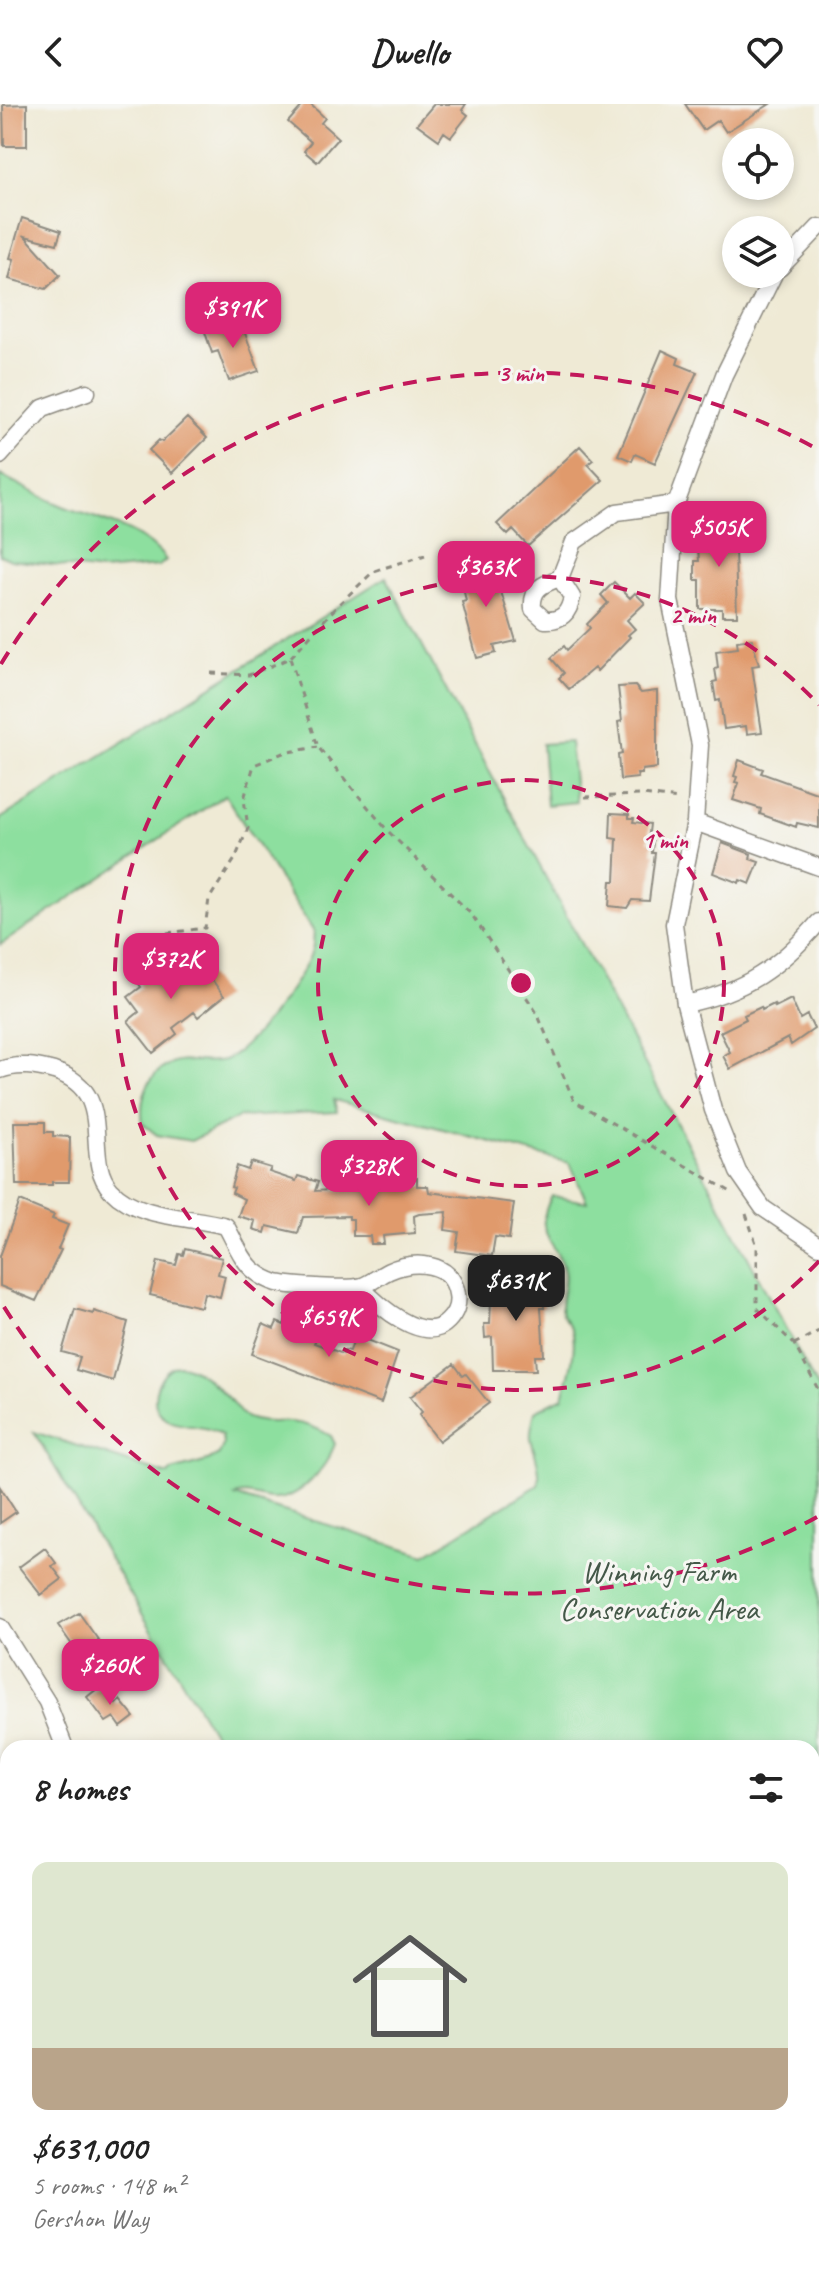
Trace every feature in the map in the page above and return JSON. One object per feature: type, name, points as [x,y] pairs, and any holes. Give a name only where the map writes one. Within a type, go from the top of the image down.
[{"type":"street","points":[[794,253],[819,227]]},
{"type":"street","points":[[767,288],[724,375],[676,504],[670,600],[700,745],[695,822],[674,924],[685,1004],[713,1110],[738,1172],[763,1208],[819,1246]]},
{"type":"street","points":[[0,456],[43,408],[87,392]]},
{"type":"street","points":[[560,578],[574,542],[617,512],[676,504]]},
{"type":"street","points":[[695,822],[819,867]]},
{"type":"street","points":[[685,1004],[715,998],[768,972],[819,922]]},
{"type":"street","points":[[0,1070],[9,1066],[37,1066],[66,1075],[88,1096],[97,1123],[97,1159],[109,1188],[130,1204],[226,1226],[253,1271],[275,1283],[361,1287],[390,1270],[410,1265],[429,1265],[444,1270],[454,1282],[458,1298],[455,1312],[445,1325],[425,1330],[408,1325],[372,1299],[361,1287]]},
{"type":"street","points":[[0,1627],[47,1702],[62,1740]]},
{"type":"path","points":[[211,673],[249,675],[290,658],[374,571],[425,555]]},
{"type":"path","points":[[290,658],[318,747],[387,830],[472,915],[537,1013],[574,1101],[740,1197]]},
{"type":"path","points":[[167,933],[205,928],[209,899],[235,859],[248,828],[244,799],[254,765],[283,753],[318,747]]},
{"type":"path","points":[[585,797],[642,795],[696,801]]},
{"type":"path","points":[[744,1209],[757,1246],[757,1308],[794,1344],[819,1391]]},
{"type":"path","points":[[794,1344],[819,1331]]},
{"type":"green space","points":[[0,475],[56,503],[130,532],[156,548],[166,560],[159,566],[102,571],[11,560],[0,555]]},
{"type":"green space","name":"Winning Farm Conservation Area","points":[[386,577],[819,1391],[819,1740],[217,1740],[34,1432],[168,1475],[172,1471],[208,1461],[219,1455],[222,1436],[215,1431],[167,1419],[156,1407],[156,1392],[162,1376],[173,1366],[187,1366],[207,1379],[247,1418],[306,1425],[331,1436],[335,1444],[318,1472],[292,1495],[271,1499],[248,1494],[235,1496],[425,1555],[538,1485],[538,1467],[531,1435],[535,1411],[563,1397],[570,1373],[574,1337],[561,1309],[564,1271],[547,1236],[544,1220],[552,1196],[587,1202],[570,1163],[334,1100],[337,1112],[239,1117],[191,1141],[157,1135],[143,1124],[142,1115],[144,1096],[151,1080],[174,1063],[224,1060],[247,1044],[299,976],[313,948],[314,932],[225,795],[0,945],[0,819]]},
{"type":"green space","points":[[570,742],[576,802],[547,805],[542,744]]},
{"type":"building","points":[[27,104],[27,146],[4,146],[3,105]]},
{"type":"building","points":[[304,104],[310,104],[325,118],[321,123],[338,138],[317,162],[304,151],[311,142],[288,122]]},
{"type":"building","points":[[434,104],[466,104],[462,110],[468,115],[451,137],[444,132],[439,140],[417,124]]},
{"type":"building","points":[[685,104],[770,104],[732,128],[723,128],[718,120],[703,130]]},
{"type":"building","points":[[22,218],[61,231],[57,244],[25,236],[60,275],[46,289],[9,279],[14,259],[10,258]]},
{"type":"building","points":[[240,320],[259,371],[229,381],[218,351],[212,353],[205,332]]},
{"type":"building","points":[[662,350],[679,358],[677,364],[697,372],[655,463],[635,454],[632,461],[618,455]]},
{"type":"building","points":[[187,418],[207,438],[172,473],[149,450]]},
{"type":"building","points":[[580,446],[593,460],[588,464],[603,480],[528,546],[513,530],[508,535],[497,524]]},
{"type":"building","points":[[723,523],[739,523],[739,537],[742,537],[742,550],[735,550],[737,616],[722,616],[722,609],[700,609],[700,580],[695,580],[695,561],[699,561],[698,548],[702,548],[702,530],[723,530]]},
{"type":"building","points":[[477,563],[479,570],[500,565],[504,584],[499,585],[516,641],[494,646],[496,653],[477,658],[462,602],[466,601],[462,583],[467,582],[463,566]]},
{"type":"building","points":[[614,582],[630,598],[635,593],[645,603],[627,620],[635,629],[597,671],[594,668],[569,689],[559,678],[564,673],[551,658],[564,646],[567,650],[590,628],[587,624],[608,603],[601,595]]},
{"type":"building","points":[[752,639],[759,665],[752,666],[762,732],[747,734],[746,726],[724,729],[720,700],[716,701],[713,682],[717,681],[716,651],[738,648],[737,641]]},
{"type":"building","points":[[635,686],[641,693],[657,691],[657,768],[642,770],[642,774],[637,774],[638,778],[620,780],[618,755],[622,754],[618,722],[622,721],[618,687]]},
{"type":"building","points":[[739,760],[763,769],[761,773],[819,794],[819,828],[797,823],[796,827],[760,814],[761,809],[733,800],[739,783],[735,782],[737,777],[734,776]]},
{"type":"building","points":[[611,813],[629,814],[629,818],[634,818],[633,822],[650,824],[648,841],[653,841],[652,853],[655,853],[649,901],[632,900],[627,908],[609,906],[611,881],[615,881],[617,839],[610,838]]},
{"type":"building","points":[[722,843],[751,854],[750,859],[759,862],[750,884],[713,873]]},
{"type":"building","points":[[178,958],[191,973],[201,965],[224,996],[198,1017],[194,1012],[173,1028],[177,1034],[153,1053],[128,1021],[139,1012],[128,997],[141,987],[139,984],[152,974],[149,971],[160,962],[165,968]]},
{"type":"building","points":[[791,999],[800,1019],[807,1015],[814,1029],[791,1045],[788,1038],[730,1069],[723,1056],[730,1052],[720,1032],[746,1019],[744,1015],[761,1007],[762,1010],[774,1004],[775,1007]]},
{"type":"building","points":[[14,1122],[45,1122],[45,1132],[70,1137],[69,1182],[16,1185]]},
{"type":"building","points":[[251,1162],[296,1181],[298,1176],[318,1182],[315,1191],[348,1189],[347,1182],[396,1184],[396,1179],[417,1178],[417,1186],[428,1186],[429,1192],[514,1203],[509,1239],[495,1237],[492,1256],[456,1251],[459,1232],[445,1230],[447,1212],[414,1216],[415,1233],[383,1236],[384,1244],[371,1244],[370,1236],[353,1236],[353,1219],[349,1216],[303,1217],[298,1233],[267,1226],[265,1233],[253,1229],[255,1221],[238,1216],[244,1199],[232,1193],[237,1166],[248,1170]]},
{"type":"building","points":[[20,1201],[54,1215],[52,1219],[68,1225],[58,1249],[61,1250],[36,1301],[0,1286],[0,1256]]},
{"type":"building","points":[[185,1249],[222,1258],[218,1274],[225,1276],[220,1297],[204,1293],[201,1307],[150,1295],[158,1261],[176,1265],[179,1254],[183,1255]]},
{"type":"building","points":[[492,1277],[533,1278],[533,1287],[543,1287],[544,1356],[535,1356],[536,1370],[493,1370],[492,1337],[485,1338],[484,1324],[490,1324]]},
{"type":"building","points":[[75,1309],[93,1314],[94,1311],[128,1322],[113,1381],[76,1370],[80,1357],[62,1352]]},
{"type":"building","points":[[287,1317],[312,1326],[309,1334],[317,1337],[314,1343],[343,1354],[345,1350],[350,1351],[355,1335],[398,1352],[381,1403],[252,1354],[263,1324],[274,1329],[277,1322],[284,1325]]},
{"type":"building","points":[[454,1364],[489,1403],[439,1441],[410,1397]]},
{"type":"building","points":[[0,1487],[16,1512],[0,1523]]},
{"type":"building","points":[[45,1548],[56,1563],[52,1566],[62,1579],[41,1595],[19,1567]]},
{"type":"building","points":[[79,1613],[99,1641],[80,1656],[58,1625]]},
{"type":"building","points":[[102,1685],[116,1704],[120,1700],[134,1717],[121,1727],[114,1717],[106,1722],[87,1697]]}]
